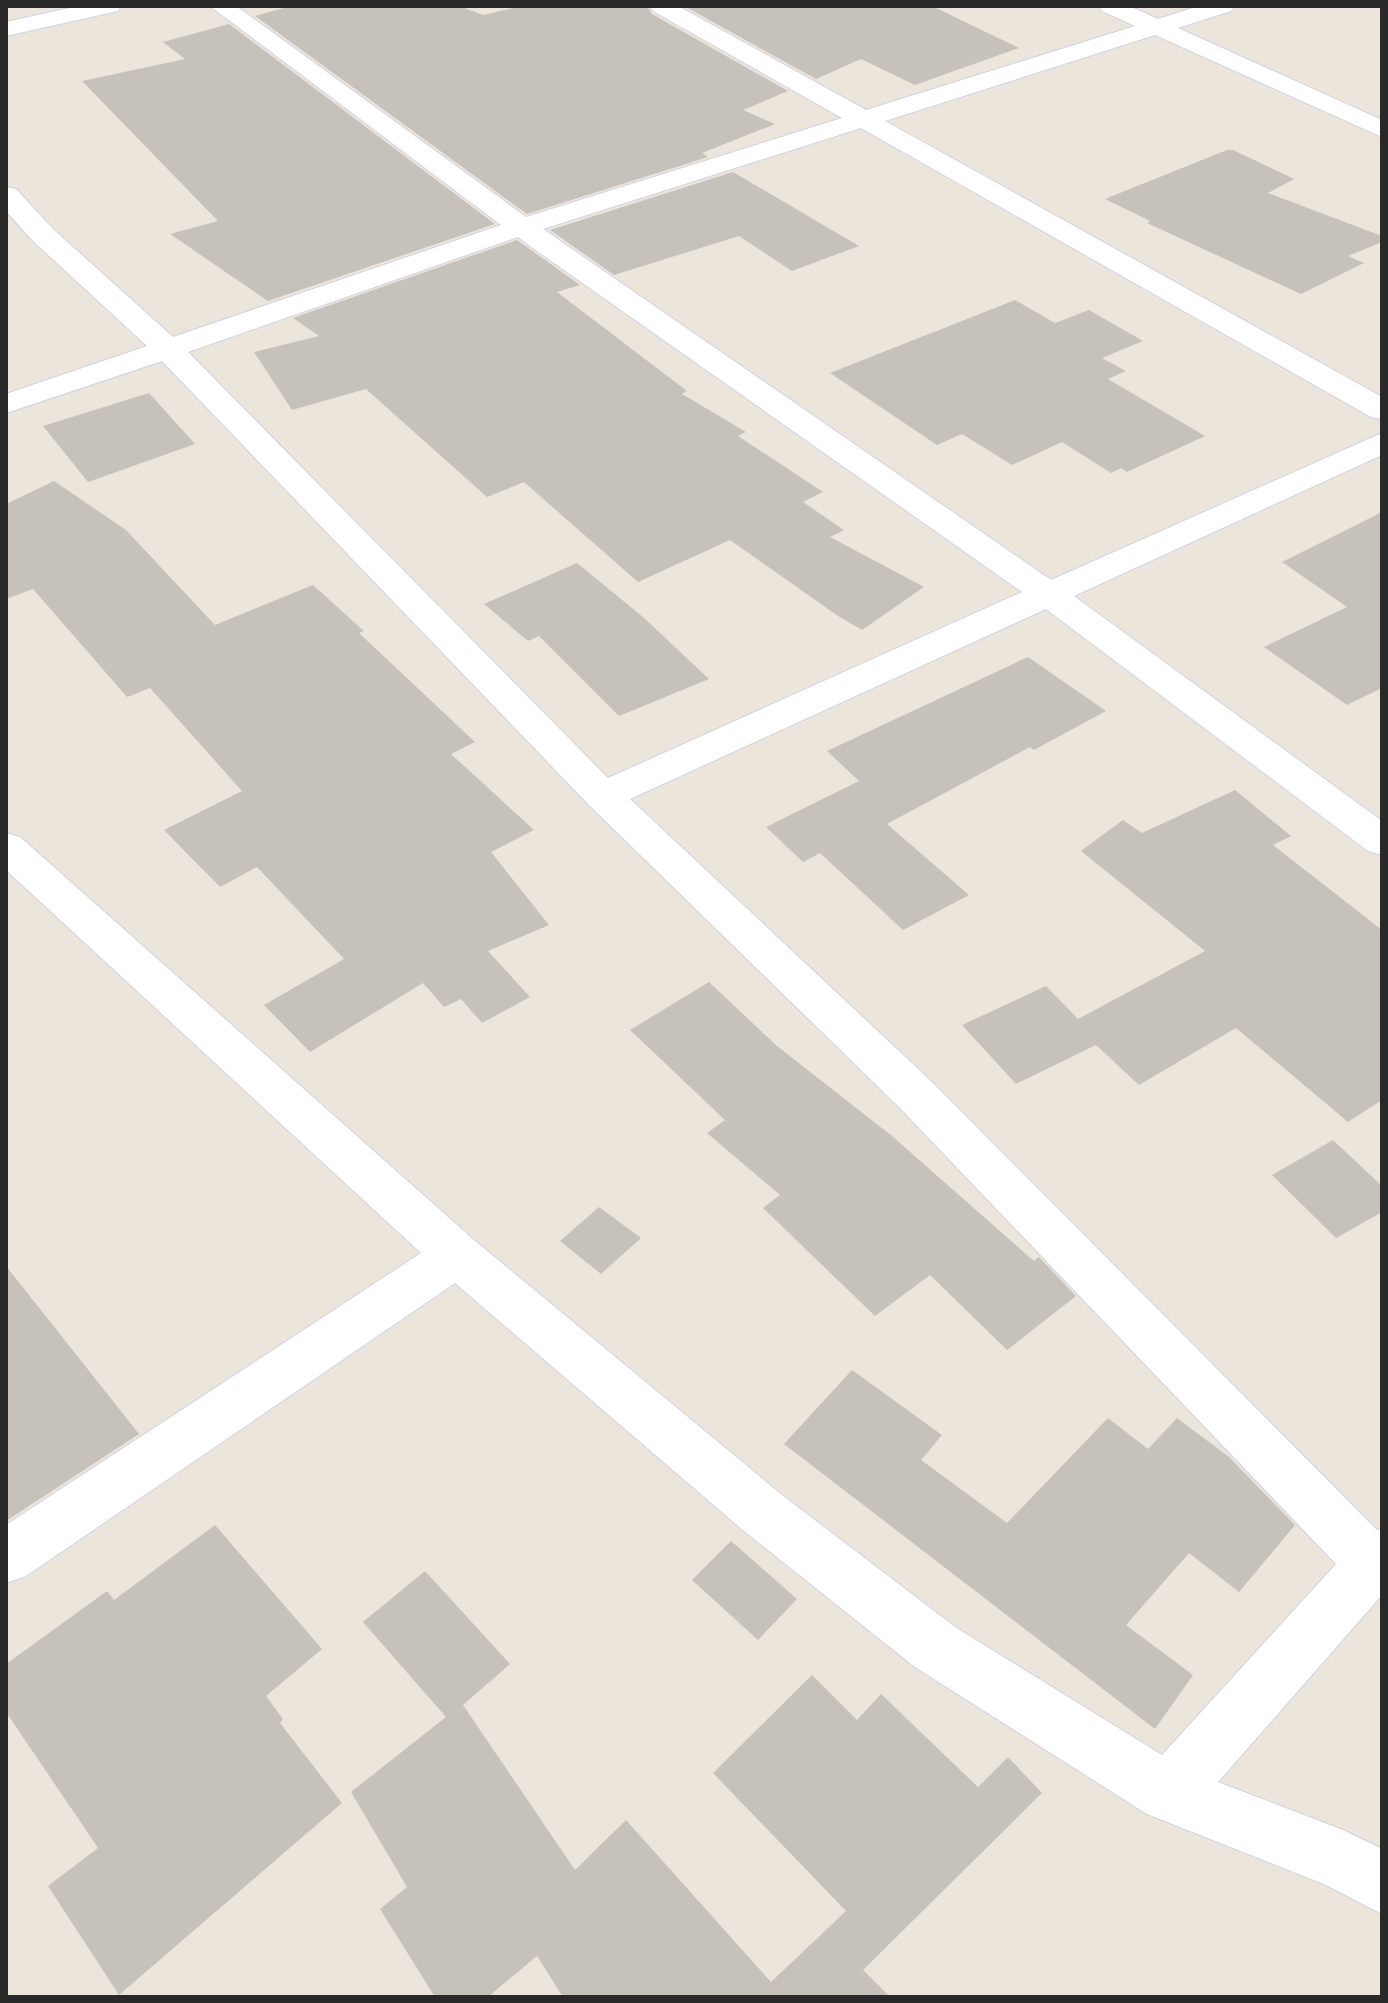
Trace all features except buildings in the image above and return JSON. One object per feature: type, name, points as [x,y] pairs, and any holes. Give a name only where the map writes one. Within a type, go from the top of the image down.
[{"type":"street","points":[[6,29],[110,6]]},
{"type":"street","points":[[221,6],[522,227],[1051,596],[1382,841]]},
{"type":"street","points":[[661,6],[1382,410]]},
{"type":"street","points":[[1110,6],[1382,129]]},
{"type":"street","points":[[6,404],[522,227],[1223,6]]},
{"type":"street","points":[[6,195],[43,235],[166,347],[603,796],[916,1095],[1377,1558],[1168,1793]]},
{"type":"street","points":[[603,796],[1051,596],[1382,443]]},
{"type":"street","points":[[6,847],[457,1255],[763,1513],[935,1647],[1168,1793],[1343,1861],[1382,1883]]},
{"type":"street","points":[[6,1557],[457,1255]]}]
